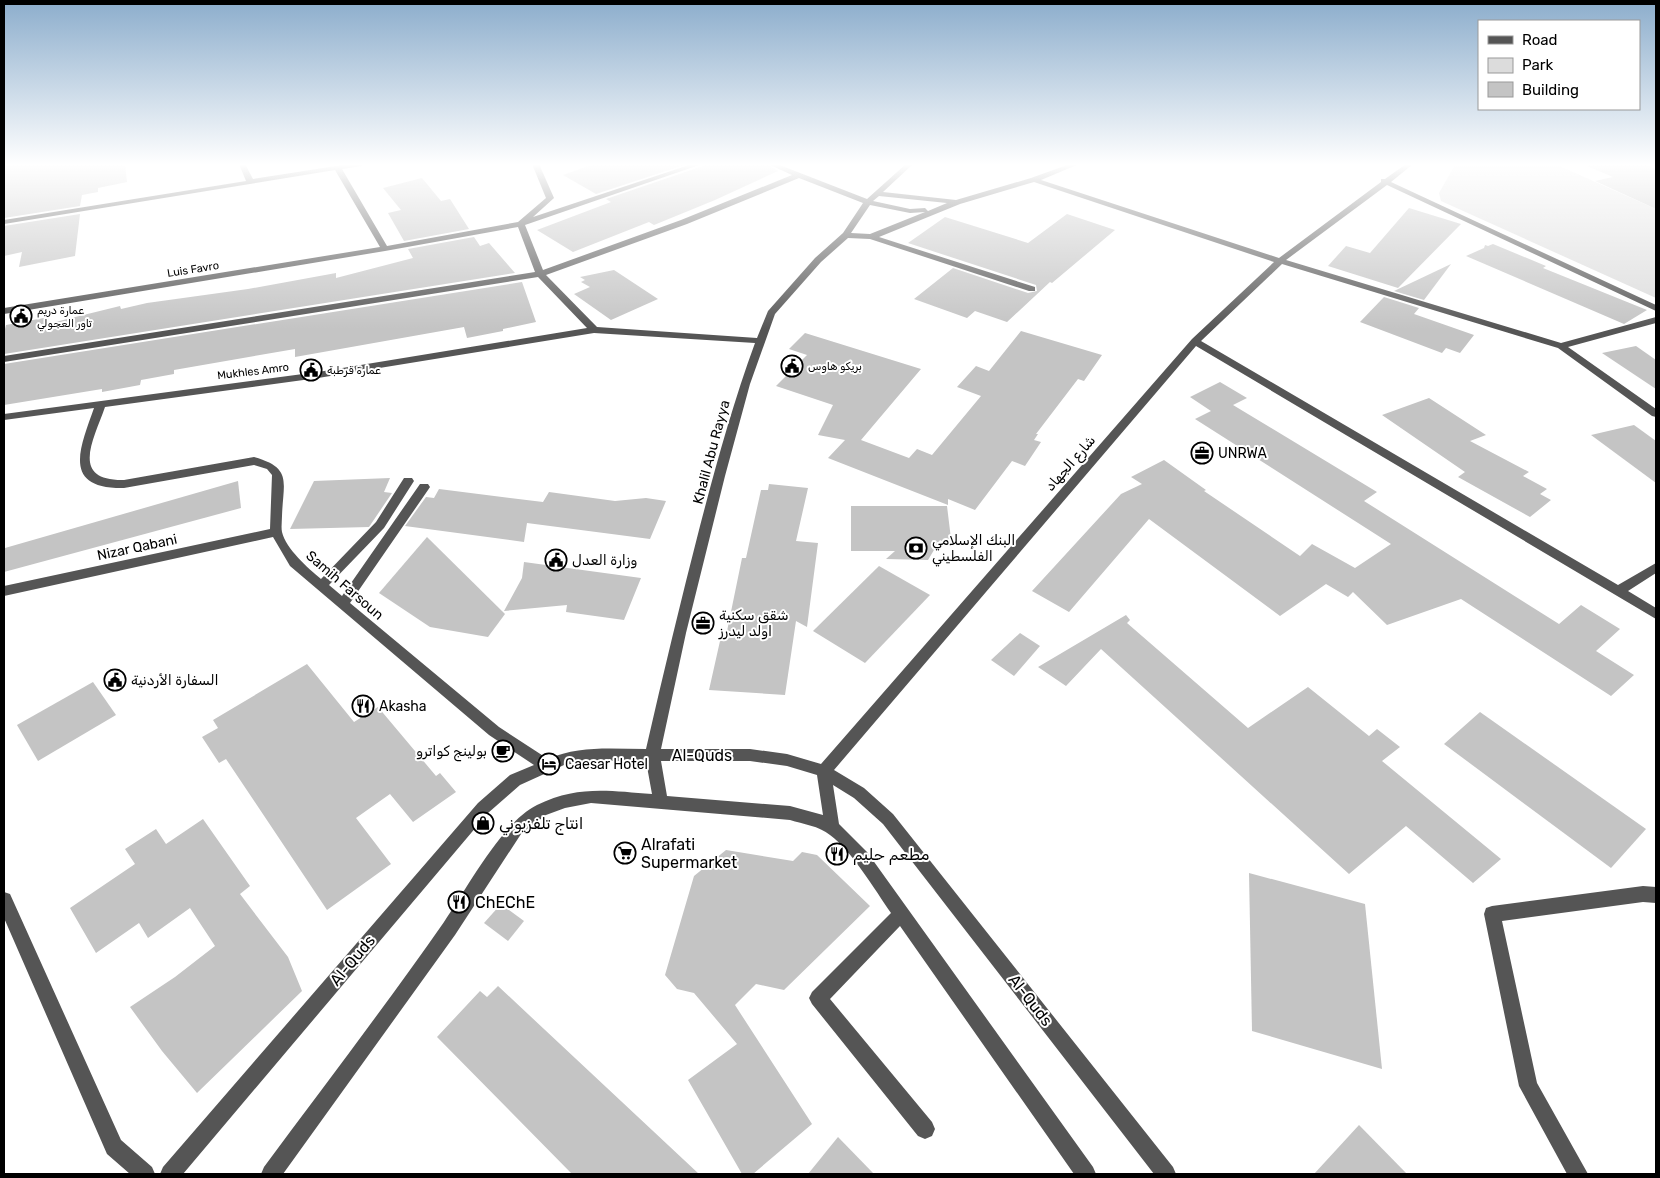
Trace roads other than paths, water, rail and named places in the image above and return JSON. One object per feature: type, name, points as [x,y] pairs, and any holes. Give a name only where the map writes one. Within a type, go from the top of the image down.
[{"type":"street","points":[[4,222],[23,219]]},
{"type":"street","points":[[368,219],[386,249]]},
{"type":"street","points":[[527,219],[521,224],[540,274],[594,330]]},
{"type":"street","name":"Luis Favro","points":[[4,311],[386,249],[521,224],[536,219]]},
{"type":"street","points":[[4,360],[540,274],[691,219]]},
{"type":"street","name":"Khalil Abu Rayya","points":[[662,802],[652,755],[679,632],[745,384],[771,313],[818,260],[846,235],[857,219]]},
{"type":"street","points":[[871,237],[915,219]]},
{"type":"street","points":[[1152,219],[1280,261],[1561,346],[1656,414]]},
{"type":"street","name":"شارع الجهاد","points":[[824,771],[1195,341],[1280,261],[1335,219]]},
{"type":"street","points":[[1465,219],[1656,308]]},
{"type":"street","points":[[846,235],[871,237],[1032,289]]},
{"type":"street","points":[[1561,346],[1656,320]]},
{"type":"street","name":"Mukhles Amro","points":[[4,417],[318,375],[594,330],[761,341]]},
{"type":"street","points":[[1195,341],[1656,614]]},
{"type":"street","points":[[101,403],[83,456],[85,470],[91,478],[104,483],[124,484],[254,461],[267,464],[275,469],[278,475],[276,532]]},
{"type":"street","points":[[321,586],[380,525],[408,481]]},
{"type":"street","points":[[342,604],[424,487]]},
{"type":"street","name":"Samih Farsoun","points":[[276,532],[294,563],[494,731],[546,766]]},
{"type":"street","name":"Nizar Qabani","points":[[4,591],[276,532]]},
{"type":"street","points":[[1618,591],[1656,567]]},
{"type":"street","name":"Al-Quds","points":[[170,1174],[483,808],[515,780],[563,759],[591,755],[750,755],[787,760],[824,771],[859,793],[888,819],[1166,1174]]},
{"type":"street","points":[[824,771],[832,828]]},
{"type":"street","points":[[271,1174],[448,930],[516,829],[540,810],[565,801],[591,796],[790,813],[819,821],[832,828],[861,857],[1086,1174]]},
{"type":"street","points":[[1578,1174],[1528,1086],[1492,914],[1643,894],[1656,895]]},
{"type":"street","points":[[4,900],[114,1147],[145,1174]]},
{"type":"street","points":[[901,914],[818,998],[925,1129]]},
{"type":"place","name":"عمارة دريم تاور العجولي","points":[[21,316]]},
{"type":"place","name":"بريكو هاوس","points":[[792,366]]},
{"type":"place","name":"عمارة قرطبة","points":[[311,370]]},
{"type":"place","name":"UNRWA","points":[[1202,453]]},
{"type":"place","name":"البنك الإسلامي الفلسطيني","points":[[916,548]]},
{"type":"place","name":"وزارة العدل","points":[[556,560]]},
{"type":"place","name":"شقق سكنية اولد ليدرز","points":[[703,623]]},
{"type":"place","name":"السفارة الأردنية","points":[[115,680]]},
{"type":"place","name":"Akasha","points":[[363,706]]},
{"type":"place","name":"بولينج كواترو","points":[[503,751]]},
{"type":"place","name":"Caesar Hotel","points":[[549,764]]},
{"type":"place","name":"انتاج تلفزيوني","points":[[483,823]]},
{"type":"place","name":"Alrafati Supermarket","points":[[625,853]]},
{"type":"place","name":"مطعم حليم","points":[[837,854]]},
{"type":"place","name":"ChEChE","points":[[459,902]]}]
